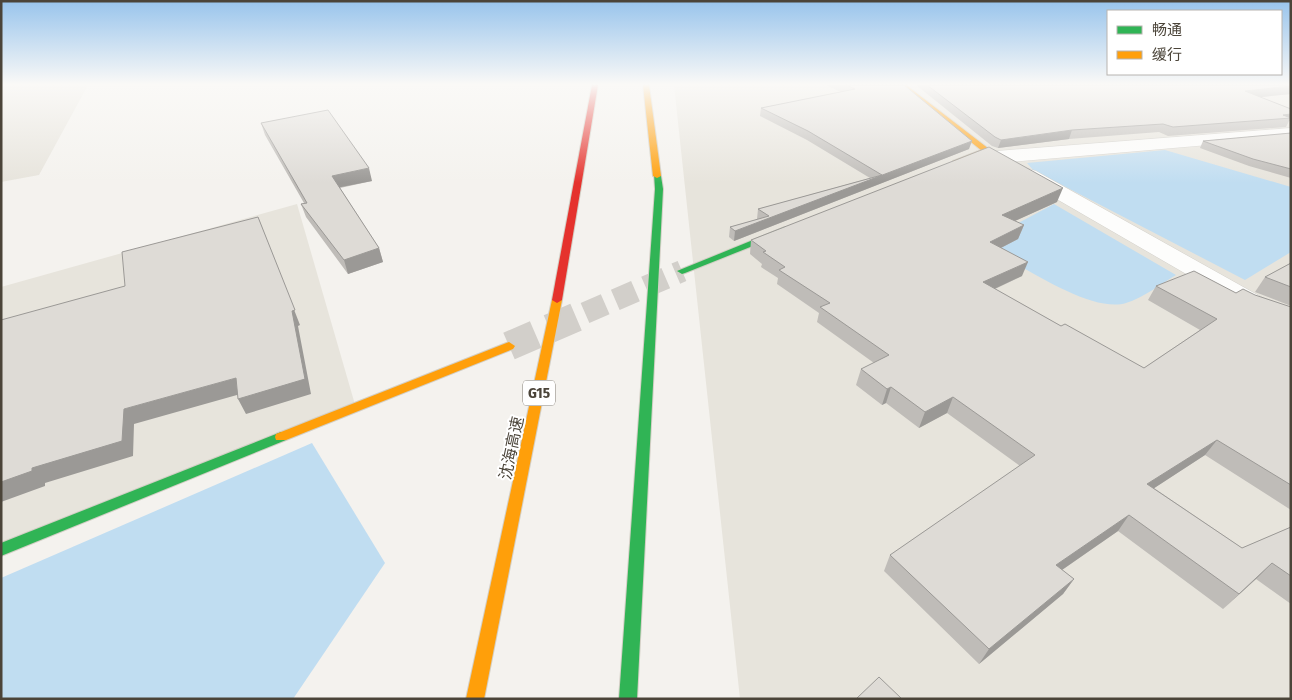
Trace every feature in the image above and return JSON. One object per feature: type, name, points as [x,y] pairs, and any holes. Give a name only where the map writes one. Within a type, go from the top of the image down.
[{"type":"main road","name":"沈海高速","points":[[476,699],[554,316],[589,118]]},
{"type":"main road","points":[[628,699],[659,189],[650,118]]},
{"type":"main road","points":[[945,118],[992,154]]},
{"type":"main road","points":[[949,166],[992,154]]},
{"type":"main road","points":[[682,271],[793,227]]},
{"type":"main road","points":[[1,550],[509,346]]},
{"type":"street","points":[[992,154],[1291,133]]},
{"type":"street","points":[[992,154],[1254,302],[1291,318]]},
{"type":"shaded area","points":[[1,118],[70,118],[39,175],[1,182]]},
{"type":"shaded area","points":[[678,118],[1291,118],[1291,699],[740,699]]},
{"type":"shaded area","points":[[297,204],[356,408],[1,555],[1,287]]},
{"type":"water","points":[[1165,150],[1291,187],[1291,252],[1245,280],[1033,170],[1027,163]]},
{"type":"water","points":[[1054,204],[1176,275],[1139,298],[1126,303],[1112,304],[1076,295],[1056,286],[990,248],[1005,230]]},
{"type":"water","points":[[312,443],[385,563],[293,699],[1,699],[1,578]]},
{"type":"building","points":[[288,118],[333,118],[369,168],[332,176],[379,248],[344,260],[301,204],[307,203],[261,123]]},
{"type":"building","points":[[781,118],[944,118],[972,141],[735,231],[730,227],[769,216],[758,209],[882,175],[808,131]]},
{"type":"building","points":[[970,118],[1291,118],[1173,127],[1163,124],[1072,130],[1001,140]]},
{"type":"building","points":[[1291,133],[1291,169],[1253,159],[1203,141]]},
{"type":"building","points":[[989,147],[1063,188],[1002,215],[1024,225],[990,242],[1028,262],[983,282],[1061,326],[1065,324],[1144,368],[1217,319],[1156,286],[1194,271],[1236,293],[1243,289],[1291,307],[1291,485],[1217,440],[1147,484],[1242,548],[1291,527],[1291,576],[1272,563],[1239,594],[1129,515],[1056,565],[1074,579],[989,649],[890,555],[1035,455],[953,397],[925,412],[891,387],[887,389],[861,369],[889,355],[820,307],[830,303],[779,270],[785,267],[763,252],[766,251],[751,240]]},
{"type":"building","points":[[258,217],[295,310],[292,311],[305,379],[238,399],[236,378],[124,409],[122,441],[32,468],[32,471],[1,482],[1,320],[125,286],[122,252]]},
{"type":"building","points":[[1291,263],[1291,287],[1265,277]]},
{"type":"building","points":[[879,677],[902,699],[856,699]]},
{"type":"tunnel","points":[[585,313],[682,271]]},
{"type":"tunnel","points":[[509,346],[588,312]]},
{"type":"traffic: fast","points":[[628,699],[659,189],[657,176]]},
{"type":"traffic: fast","points":[[682,271],[785,230]]},
{"type":"traffic: fast","points":[[1,550],[281,437]]},
{"type":"traffic: slow","points":[[650,118],[657,176]]},
{"type":"traffic: slow","points":[[944,118],[986,151],[956,163]]},
{"type":"traffic: slow","points":[[475,699],[557,300]]},
{"type":"traffic: slow","points":[[281,437],[509,346]]},
{"type":"traffic: jam","points":[[557,300],[589,118]]}]
